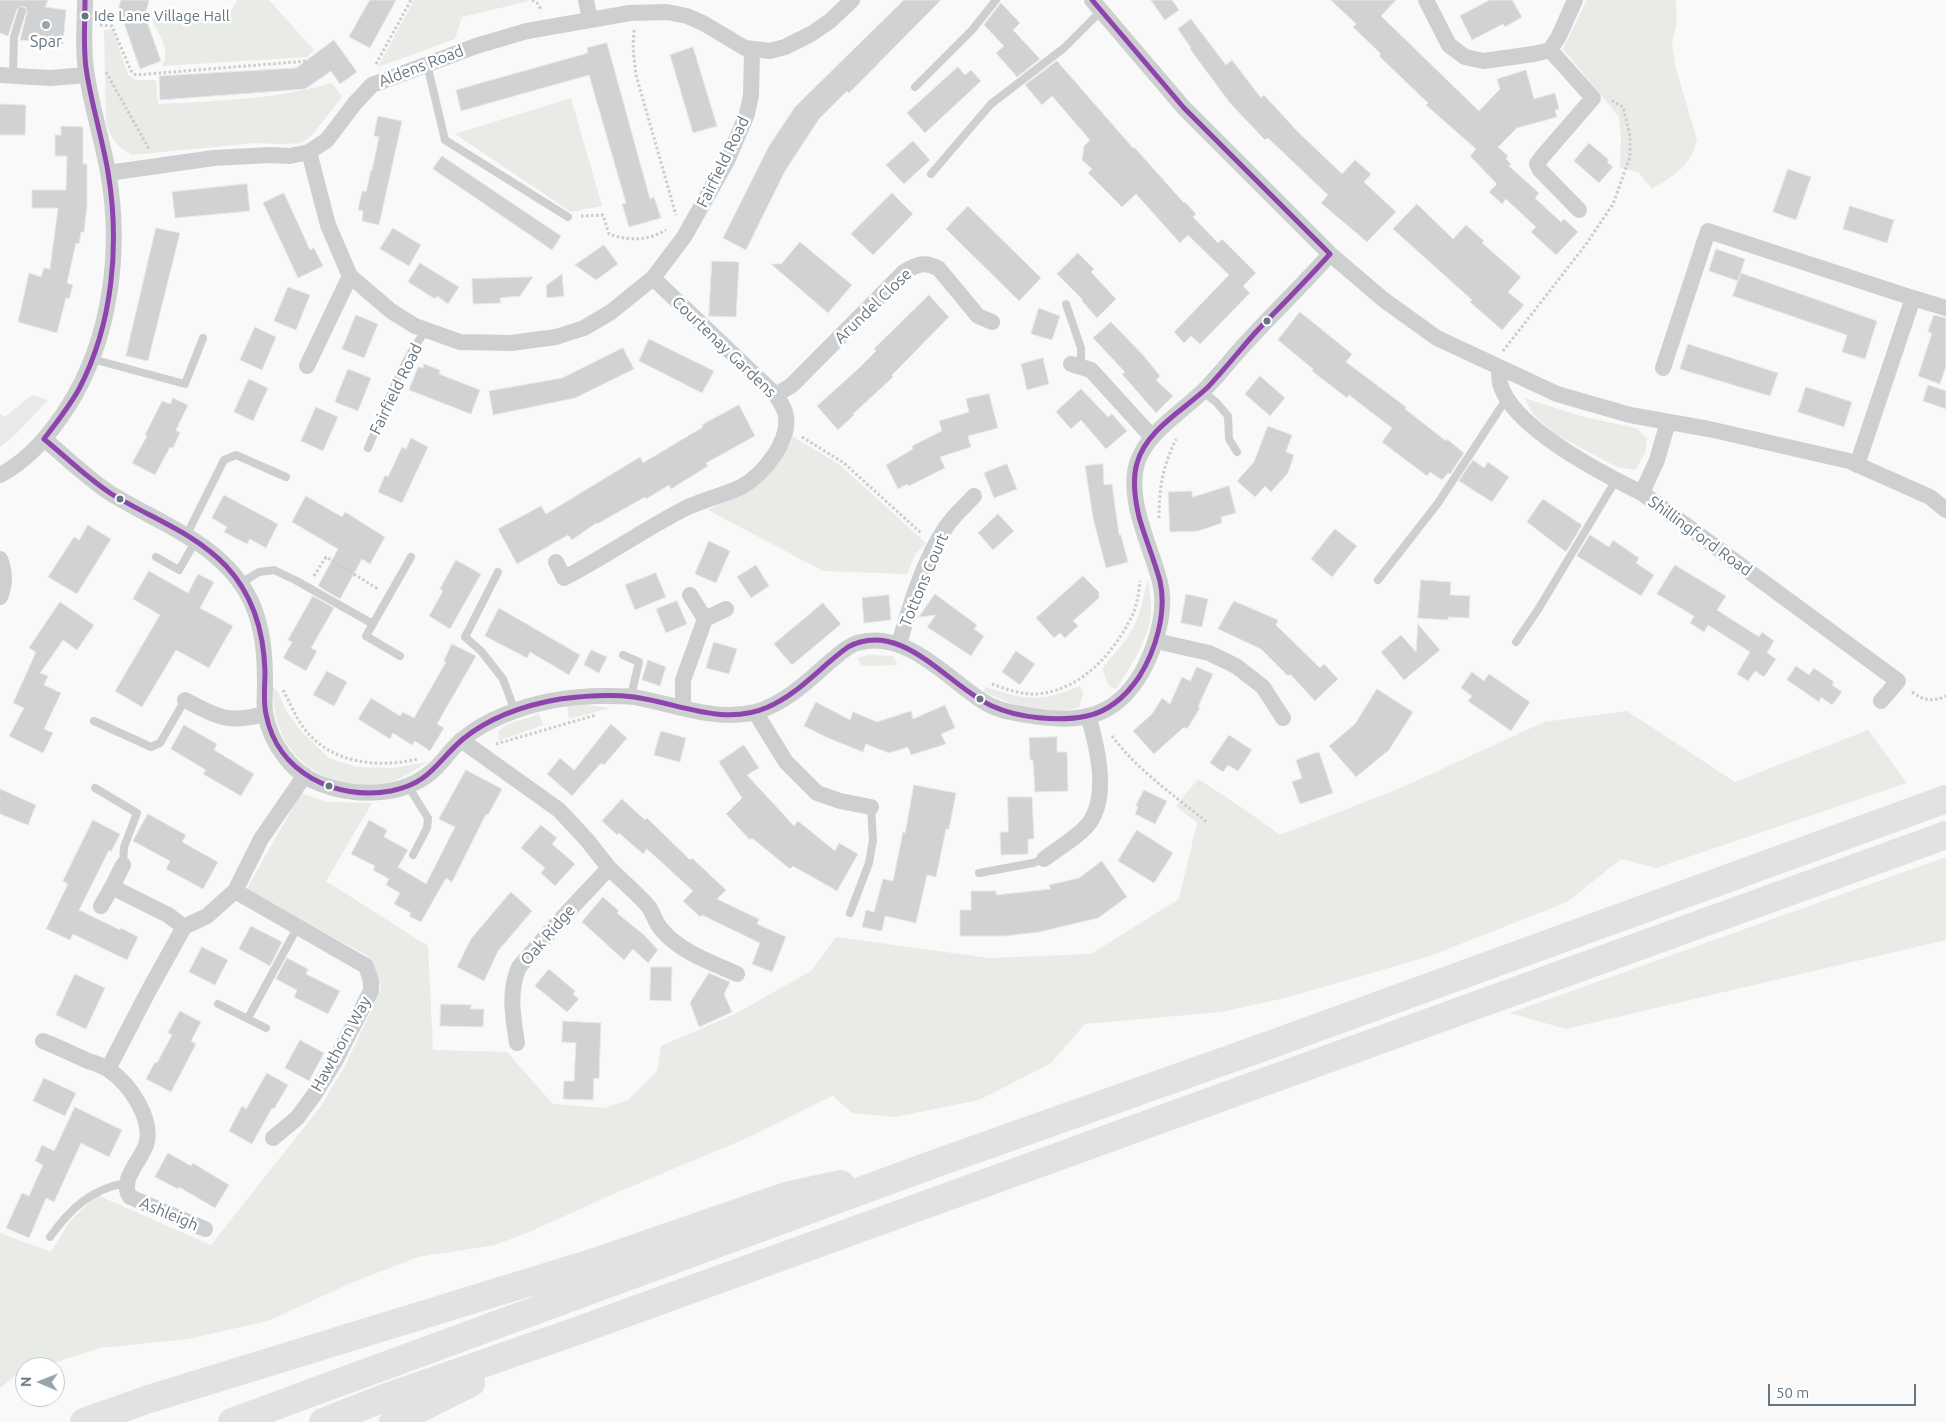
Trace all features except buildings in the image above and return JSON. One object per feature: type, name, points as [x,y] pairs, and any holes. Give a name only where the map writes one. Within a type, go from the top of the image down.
[{"type":"highway","points":[[232,1422],[934,1164],[1275,1043],[1946,799]]},
{"type":"highway","points":[[323,1422],[384,1398],[571,1333],[1946,835]]},
{"type":"highway","points":[[84,1422],[149,1399],[595,1262],[786,1196],[934,1164]]},
{"type":"highway","points":[[393,1422],[571,1333]]},
{"type":"street","points":[[586,0],[590,20]]},
{"type":"street","points":[[752,50],[770,51],[785,47],[812,34],[830,21],[852,0]]},
{"type":"street","points":[[1426,0],[1449,45],[1476,61],[1504,59],[1550,50],[1559,36],[1575,0]]},
{"type":"street","points":[[0,474],[28,454],[44,439],[79,390],[92,359],[107,301],[113,261],[114,226],[108,173],[87,75],[84,33],[85,4]]},
{"type":"street","points":[[1097,5],[1184,108],[1330,254],[1384,300],[1437,338],[1557,394],[1630,415],[1849,461],[1930,496],[1946,510]]},
{"type":"street","name":"Aldens Road","points":[[108,173],[214,158],[269,155],[290,156],[309,152],[327,140],[354,103],[372,85],[426,63],[527,30],[630,13],[668,12],[687,16],[704,23],[734,42],[752,50]]},
{"type":"street","name":"Fairfield Road","points":[[309,152],[328,225],[350,276],[391,311],[415,326],[460,342],[511,343],[556,337],[584,328],[611,312],[653,278],[681,230],[723,169],[747,114],[750,95],[752,50]]},
{"type":"street","points":[[1550,50],[1593,98],[1538,164],[1540,170],[1579,210]]},
{"type":"street","points":[[6,75],[50,78],[87,75]]},
{"type":"street","points":[[1664,368],[1708,231],[1946,308]]},
{"type":"street","points":[[44,439],[104,489],[207,548],[234,572],[254,608],[265,651],[265,714],[281,751],[294,767],[318,784],[366,794],[408,786],[430,774],[456,746],[485,723],[547,700],[631,696],[702,713],[727,715],[754,712],[777,703],[813,677],[846,648],[860,642],[876,641],[899,644],[935,665],[984,702],[1001,711],[1055,719],[1074,719],[1105,711],[1126,694],[1146,664],[1156,641],[1160,622],[1162,588],[1146,542],[1135,495],[1134,480],[1139,458],[1152,437],[1203,392],[1247,341],[1330,254]]},
{"type":"street","name":"Arundel Close","points":[[776,395],[792,385],[897,278],[917,264],[931,265],[939,269],[978,316],[992,322]]},
{"type":"street","points":[[307,366],[350,276]]},
{"type":"street","name":"Courtenay Gardens","points":[[556,562],[564,578],[594,563],[684,508],[742,486],[768,465],[778,449],[784,429],[785,412],[776,395],[653,278]]},
{"type":"street","points":[[1857,465],[1913,298]]},
{"type":"street","points":[[1076,365],[1091,370],[1152,437]]},
{"type":"street","name":"Shillingford Road","points":[[1499,368],[1500,383],[1507,398],[1534,429],[1567,451],[1642,493],[1898,681]]},
{"type":"street","points":[[1642,493],[1657,460],[1668,422]]},
{"type":"street","name":"Tottons Court","points":[[899,644],[910,605],[936,544],[946,526],[974,496]]},
{"type":"street","points":[[0,559],[3,566],[4,581],[0,597]]},
{"type":"street","points":[[690,594],[705,619]]},
{"type":"street","points":[[683,708],[683,680],[705,619],[726,609]]},
{"type":"street","points":[[1156,641],[1209,653],[1236,666],[1263,687],[1283,718]]},
{"type":"street","points":[[1881,701],[1898,681]]},
{"type":"street","points":[[185,700],[215,715],[233,720],[265,714]]},
{"type":"street","points":[[754,712],[786,762],[817,793],[840,801],[871,807]]},
{"type":"street","points":[[1044,860],[1077,835],[1090,822],[1098,802],[1100,768],[1094,734],[1093,714]]},
{"type":"street","points":[[456,746],[476,750],[558,810],[587,840],[609,868],[649,907],[661,930],[695,956],[736,974]]},
{"type":"street","points":[[108,1069],[184,927],[207,916],[235,891],[261,839],[305,775]]},
{"type":"street","points":[[102,906],[122,865]]},
{"type":"street","name":"Oak Ridge","points":[[517,1043],[512,1000],[519,968],[609,868]]},
{"type":"street","points":[[112,887],[168,915],[184,927]]},
{"type":"street","name":"Hawthorn Way","points":[[235,891],[366,966],[371,981],[371,991],[334,1063],[297,1118],[273,1138]]},
{"type":"street","name":"Ashleigh","points":[[42,1041],[108,1069],[120,1079],[141,1107],[147,1127],[146,1146],[126,1183],[126,1190],[130,1197],[205,1229]]},
{"type":"lane","points":[[915,88],[972,30],[996,0]]},
{"type":"lane","points":[[931,174],[991,104],[1064,48],[1097,5]]},
{"type":"lane","points":[[6,75],[22,11]]},
{"type":"lane","points":[[426,63],[445,140],[568,217]]},
{"type":"lane","points":[[1066,304],[1082,348],[1076,365]]},
{"type":"lane","name":"Fairfield Road","points":[[368,448],[400,373],[413,348],[426,330]]},
{"type":"lane","points":[[92,359],[184,384],[203,338]]},
{"type":"lane","points":[[1203,392],[1216,402],[1228,416],[1229,439],[1237,452]]},
{"type":"lane","points":[[1378,580],[1438,502],[1507,398]]},
{"type":"lane","points":[[156,558],[179,570],[190,539],[224,460],[236,455],[286,478]]},
{"type":"lane","points":[[1516,642],[1616,480]]},
{"type":"lane","points":[[400,656],[366,636],[411,557]]},
{"type":"lane","points":[[241,583],[258,572],[274,570],[373,624]]},
{"type":"lane","points":[[498,572],[465,637],[481,651],[503,679],[515,711]]},
{"type":"lane","points":[[623,655],[639,662],[631,696]]},
{"type":"lane","points":[[94,721],[151,747],[160,742],[185,700]]},
{"type":"lane","points":[[408,786],[428,818],[427,828],[413,855]]},
{"type":"lane","points":[[95,788],[137,813],[124,847],[122,865]]},
{"type":"lane","points":[[850,913],[869,863],[873,840],[871,807]]},
{"type":"lane","points":[[979,873],[1033,864],[1044,860]]},
{"type":"lane","points":[[248,1018],[297,928]]},
{"type":"lane","points":[[218,1004],[266,1028]]},
{"type":"lane","points":[[50,1237],[64,1217],[79,1204],[107,1187],[126,1183]]},
{"type":"path","points":[[372,85],[369,78],[411,0]]},
{"type":"path","points":[[85,4],[99,16],[100,34]]},
{"type":"path","name":"Fairfield Road","points":[[630,13],[634,28],[633,49],[636,75],[681,230]]},
{"type":"path","points":[[99,25],[112,26],[131,71],[136,75],[307,60]]},
{"type":"path","points":[[106,72],[158,165]]},
{"type":"path","points":[[568,217],[603,215],[609,234],[630,240],[681,230]]},
{"type":"path","points":[[784,429],[797,433],[844,463],[916,529],[936,544]]},
{"type":"path","points":[[1159,527],[1163,469],[1177,438]]},
{"type":"path","points":[[965,688],[985,682],[1007,690],[1035,694],[1060,689],[1089,674],[1113,648],[1133,613],[1146,542]]},
{"type":"path","points":[[307,587],[326,557],[389,595]]},
{"type":"path","points":[[1898,681],[1921,699],[1934,701],[1946,696]]},
{"type":"path","points":[[281,685],[301,724],[312,738],[334,754],[346,759],[363,762],[411,760],[456,746]]},
{"type":"path","points":[[476,750],[601,714]]},
{"type":"path","points":[[1093,714],[1122,749],[1158,782],[1208,823]]},
{"type":"shaded area","points":[[237,0],[269,0],[314,50],[307,57],[162,66],[165,49],[152,20],[156,12],[226,20]]},
{"type":"shaded area","points":[[414,0],[529,1],[462,17],[455,39],[378,67]]},
{"type":"shaded area","points":[[1587,0],[1676,0],[1677,19],[1672,45],[1675,65],[1697,140],[1691,157],[1686,164],[1674,175],[1652,189],[1638,172],[1620,168],[1621,136],[1619,117],[1563,49]]},
{"type":"shaded area","points":[[113,29],[128,75],[136,80],[156,80],[158,104],[268,96],[332,83],[342,97],[313,134],[301,143],[255,143],[132,155],[115,142],[106,123],[104,30]]},
{"type":"shaded area","points":[[571,98],[602,206],[571,212],[455,134]]},
{"type":"shaded area","points":[[32,395],[48,400],[17,433],[0,447],[0,414],[5,417]]},
{"type":"shaded area","points":[[1524,398],[1584,417],[1636,428],[1647,438],[1645,453],[1635,470],[1617,467],[1555,434],[1533,414]]},
{"type":"shaded area","points":[[792,436],[840,465],[926,543],[916,553],[907,574],[823,571],[708,510],[747,491],[768,476],[791,443]]},
{"type":"shaded area","points":[[1148,579],[1151,602],[1149,625],[1138,654],[1116,689],[1109,686],[1102,669],[1133,629],[1141,608]]},
{"type":"shaded area","points":[[868,655],[893,656],[898,665],[861,666],[857,658]]},
{"type":"shaded area","points":[[272,685],[279,694],[286,711],[302,732],[329,758],[356,767],[393,768],[427,762],[388,783],[369,786],[342,782],[316,772],[295,755],[287,744],[276,716]]},
{"type":"shaded area","points":[[1080,686],[1083,693],[1079,708],[1050,713],[1022,708],[984,692],[985,687],[1012,695],[1033,698],[1054,695]]},
{"type":"shaded area","points":[[588,705],[610,708],[569,719],[567,706]]},
{"type":"shaded area","points":[[1627,711],[1735,782],[1868,730],[1907,783],[1656,868],[1621,859],[1567,902],[1430,956],[1289,997],[1221,1012],[1085,1024],[1050,1064],[979,1100],[895,1117],[852,1113],[834,1095],[747,1138],[495,1245],[418,1257],[351,1283],[268,1321],[188,1339],[100,1348],[65,1359],[65,1357],[15,1357],[15,1376],[0,1388],[0,1233],[51,1252],[70,1221],[97,1195],[211,1245],[321,1106],[347,1062],[381,989],[376,970],[368,956],[246,890],[301,793],[326,802],[372,803],[326,881],[428,946],[433,1050],[507,1052],[553,1104],[605,1108],[628,1100],[657,1071],[661,1046],[735,1014],[811,971],[836,937],[989,958],[1091,954],[1179,899],[1197,823],[1176,806],[1198,779],[1280,835],[1403,787],[1544,722]]},
{"type":"shaded area","points":[[539,714],[543,725],[498,741],[499,731],[506,725]]},
{"type":"shaded area","points":[[1946,857],[1946,940],[1566,1029],[1510,1013]]},
{"type":"transit line","points":[[44,439],[75,396],[90,364],[100,338],[111,283],[113,255],[112,199],[106,159],[86,68],[84,43],[85,0]]},
{"type":"transit line","points":[[1092,0],[1184,108],[1330,254]]},
{"type":"transit line","points":[[44,439],[101,487],[200,544],[226,566],[236,578],[250,602],[260,629],[265,672],[265,709],[272,735],[282,752],[296,767],[330,787],[370,793],[391,791],[415,783],[432,771],[463,739],[485,724],[521,708],[560,699],[625,696],[701,712],[735,715],[751,713],[780,701],[848,647],[868,640],[887,641],[906,648],[924,658],[976,697],[1002,710],[1039,718],[1076,718],[1095,714],[1117,702],[1139,677],[1155,643],[1161,618],[1162,593],[1136,504],[1135,470],[1142,451],[1149,440],[1167,421],[1208,387],[1255,333],[1330,254]]},
{"type":"place","name":"Ide Lane Village Hall","points":[[85,16]]},
{"type":"place","name":"Spar","points":[[46,25]]}]
